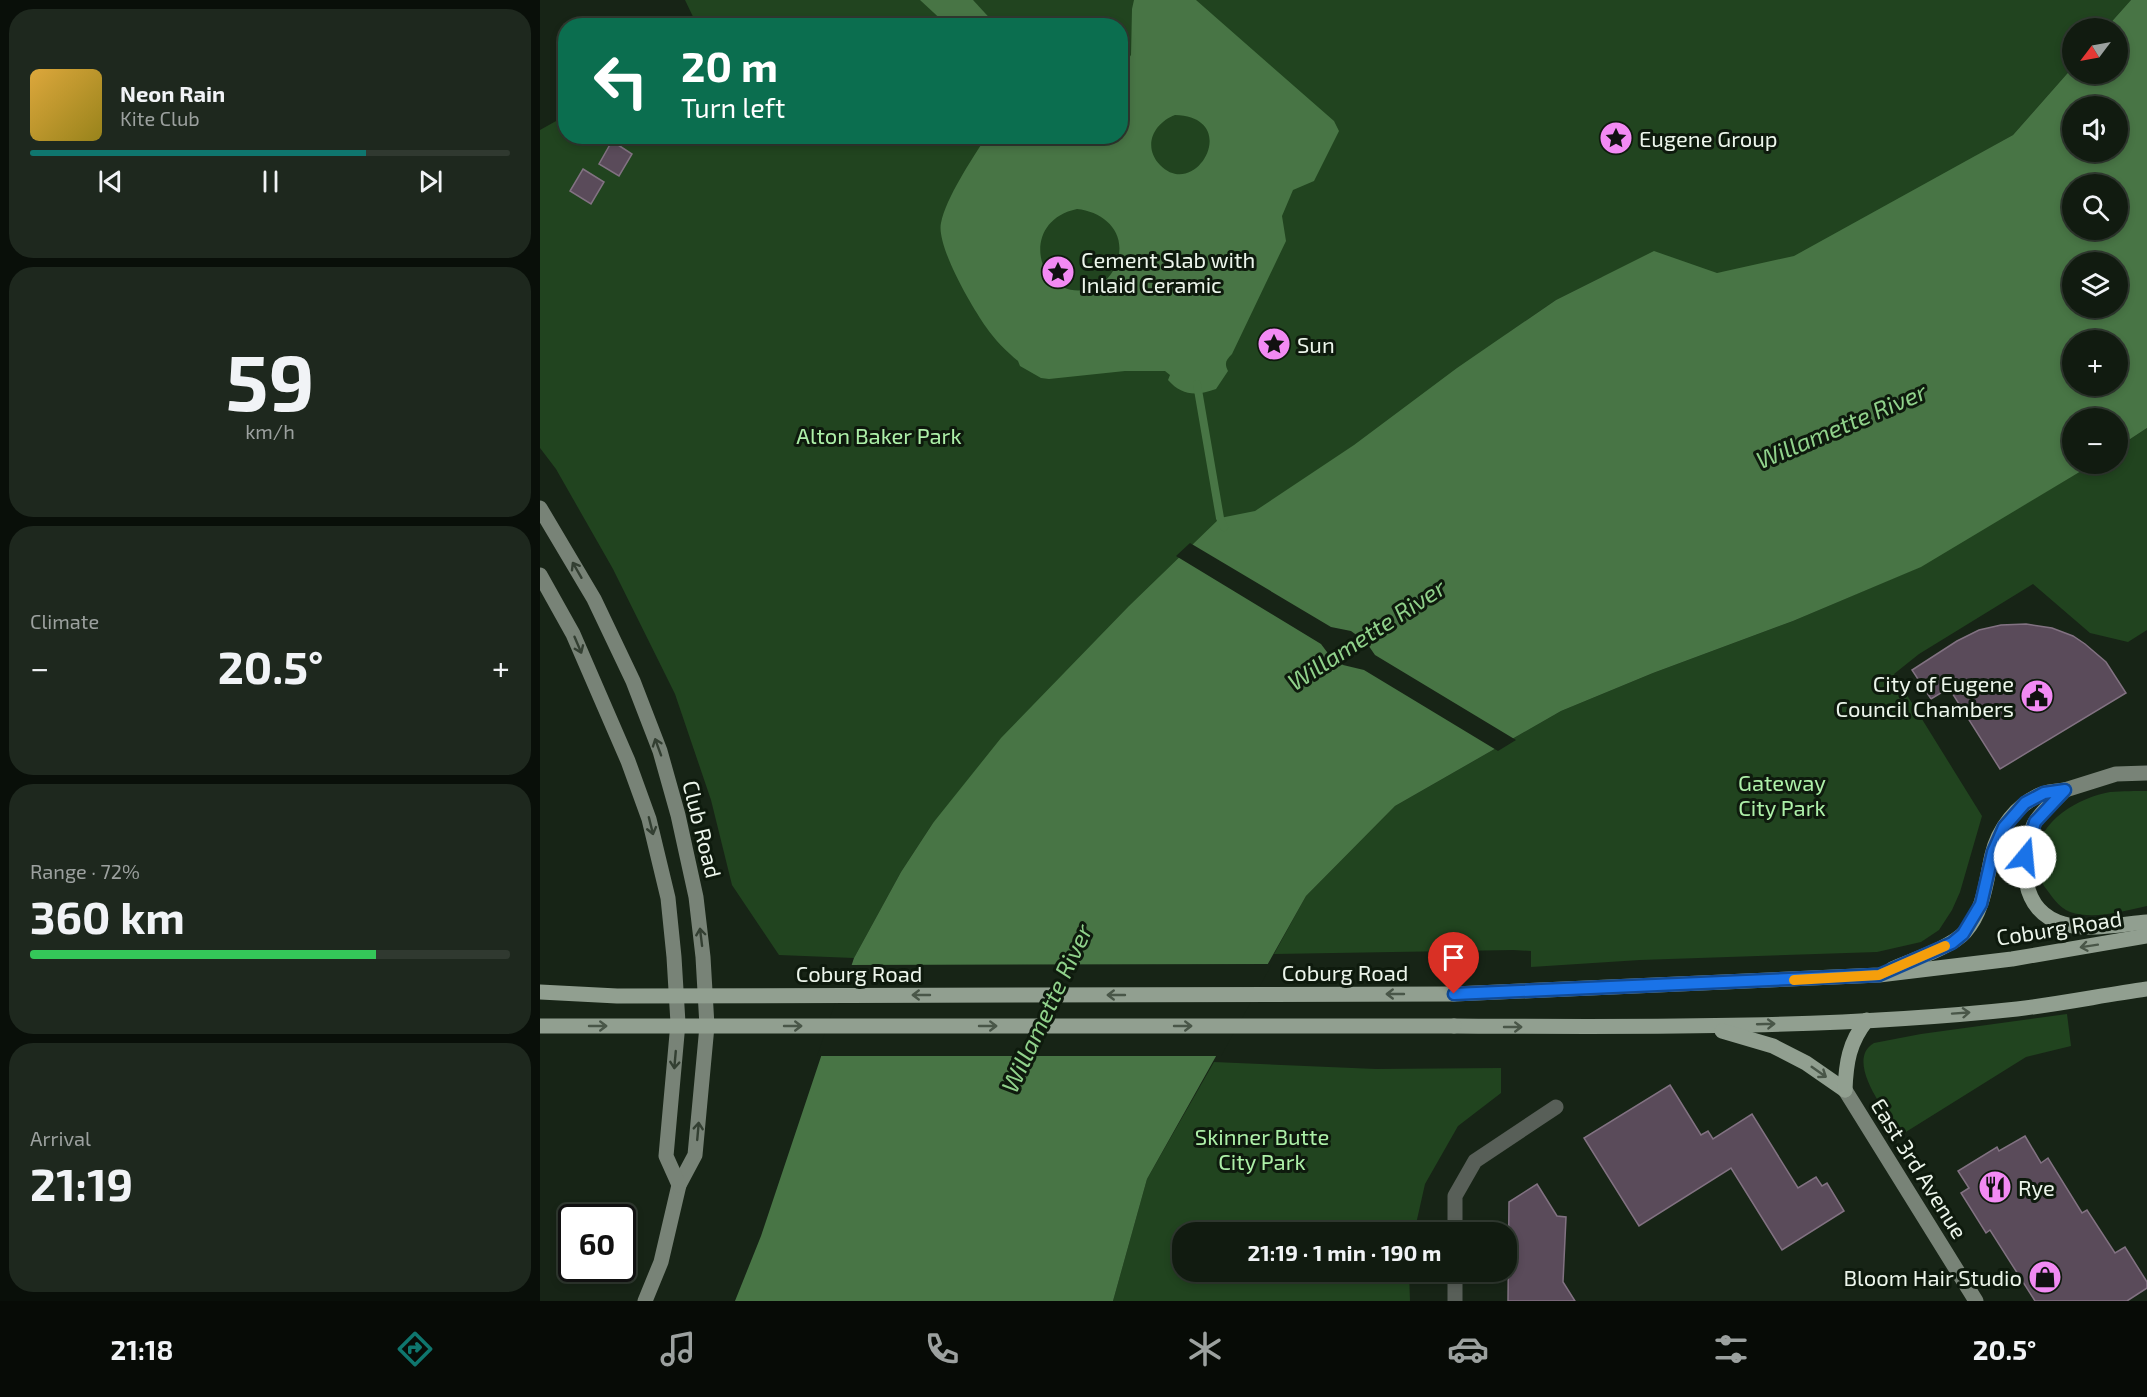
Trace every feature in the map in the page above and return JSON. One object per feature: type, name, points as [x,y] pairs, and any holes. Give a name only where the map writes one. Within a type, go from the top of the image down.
[{"type":"main road","name":"Club Road","points":[[540,508],[594,599],[633,681],[660,751],[678,815],[696,897],[703,957],[707,1026],[695,1155],[679,1185],[661,1262],[645,1301]]},
{"type":"main road","points":[[540,575],[573,634],[627,761],[649,819],[665,887],[674,957],[678,1023],[666,1156],[679,1185]]},
{"type":"main road","points":[[1879,975],[1952,943],[1963,934],[1981,904],[1993,852],[2004,827],[2025,803],[2044,793],[2065,790],[2116,774],[2147,773]]},
{"type":"main road","points":[[2065,790],[2035,822],[2025,857],[2026,888],[2034,905],[2048,918],[2065,925],[2082,927],[2147,921]]},
{"type":"main road","name":"Coburg Road","points":[[540,992],[617,996],[1454,994],[1879,975],[2012,959],[2147,936]]},
{"type":"main road","points":[[540,1026],[1708,1027],[1867,1020],[2018,1009],[2147,989]]},
{"type":"main road","points":[[1708,1027],[1773,1046],[1806,1063],[1845,1090],[1848,1056],[1857,1032],[1867,1020]]},
{"type":"main road","name":"East 3rd Avenue","points":[[1845,1090],[1976,1301]]},
{"type":"street","points":[[1455,1222],[1455,1196],[1474,1161],[1556,1107]]},
{"type":"street","points":[[1455,1282],[1455,1301]]},
{"type":"green space","name":"Alton Baker Park","points":[[685,0],[2131,0],[2115,18],[2062,18],[2062,79],[2013,135],[1798,270],[1602,277],[1556,300],[1508,333],[1386,431],[933,823],[901,872],[854,958],[779,955],[732,885],[711,800],[675,694],[613,569],[556,469],[540,448],[540,130],[558,120],[558,144],[1128,144],[1128,18],[694,18]]},
{"type":"green space","name":"Gateway City Park","points":[[2147,428],[2147,630],[2128,642],[2090,633],[2033,584],[1919,654],[1894,674],[1982,816],[1960,892],[1952,910],[1939,930],[1921,942],[1877,952],[1640,960],[1531,967],[1531,951],[1513,950],[1274,954],[1306,896],[1395,806],[1561,711],[1653,673],[1793,621],[1913,570],[2076,474],[2128,474],[2128,440]]},
{"type":"green space","points":[[2147,791],[2147,906],[2108,914],[2089,915],[2070,912],[2062,908],[2044,886],[2039,871],[2037,856],[2044,832],[2062,813],[2086,799],[2110,792]]},
{"type":"green space","points":[[2067,1014],[2071,1046],[2026,1057],[1901,1135],[1871,1089],[1866,1075],[1863,1062],[1866,1051],[1874,1043],[1921,1034]]},
{"type":"green space","name":"Skinner Butte City Park","points":[[1214,1062],[1376,1069],[1501,1068],[1501,1093],[1458,1126],[1425,1184],[1416,1222],[1172,1222],[1172,1282],[1409,1282],[1410,1301],[1113,1301],[1147,1179]]},
{"type":"water","points":[[920,0],[973,0],[990,18],[939,18]]},
{"type":"water","points":[[1134,0],[1196,0],[1334,121],[1339,131],[1314,181],[1293,190],[1282,216],[1286,241],[1232,354],[1227,360],[1228,371],[1216,389],[1202,393],[1184,392],[1168,380],[1170,375],[1165,371],[1125,371],[1049,379],[1041,378],[1020,366],[1018,361],[989,332],[972,306],[949,261],[941,233],[941,223],[948,202],[982,144],[1128,144],[1128,59],[1131,55]],"holes":[[[1175,115],[1195,119],[1206,129],[1210,141],[1206,155],[1198,166],[1187,173],[1174,174],[1160,165],[1155,158],[1151,143],[1153,136],[1161,124]],[[1077,209],[1105,219],[1111,226],[1119,242],[1119,252],[1117,262],[1105,281],[1093,288],[1074,290],[1059,285],[1048,274],[1042,260],[1041,244],[1046,229],[1058,217]]]},
{"type":"water","name":"Willamette River","points":[[2131,0],[2147,0],[2147,428],[2128,440],[2128,408],[2062,408],[2062,474],[2076,474],[1921,567],[1793,621],[1653,673],[1561,711],[1395,806],[1306,896],[1147,1179],[1113,1301],[735,1301],[761,1236],[854,958],[901,872],[933,823],[1001,738],[1129,606],[1220,518],[1255,511],[1354,445],[1457,368],[1556,300],[1654,251],[1717,273],[1794,256],[2013,135],[2062,79],[2062,84],[2128,84],[2128,18],[2115,18]]},
{"type":"pier","points":[[1190,543],[1331,627],[1351,631],[1366,642],[1375,655],[1516,740],[1498,751],[1364,670],[1343,665],[1330,656],[1321,644],[1176,556]]},
{"type":"pier","points":[[1272,964],[1221,1056],[817,1056],[848,965]]},
{"type":"building","points":[[610,144],[617,144],[632,154],[619,176],[599,164]]},
{"type":"building","points":[[583,169],[604,182],[591,204],[570,191]]},
{"type":"building","name":"City of Eugene Council Chambers","points":[[2026,624],[2052,628],[2073,636],[2085,644],[2106,662],[2126,693],[2000,769],[1949,688],[1931,699],[1912,670],[1957,641],[1979,630],[2001,625]]},
{"type":"building","points":[[1670,1085],[1701,1135],[1708,1131],[1713,1139],[1752,1114],[1798,1188],[1816,1177],[1822,1186],[1827,1183],[1844,1211],[1782,1250],[1731,1168],[1639,1226],[1584,1138]]},
{"type":"building","points":[[2025,1136],[2041,1163],[2048,1158],[2082,1213],[2087,1210],[2115,1253],[2125,1247],[2147,1282],[2147,1288],[2127,1301],[2035,1301],[1990,1230],[1986,1233],[1961,1193],[1969,1188],[1958,1171],[1997,1147],[1999,1151]]},
{"type":"building","points":[[1537,1184],[1557,1216],[1566,1217],[1563,1282],[1575,1301],[1508,1301],[1508,1282],[1517,1282],[1517,1222],[1509,1222],[1509,1202]]},
{"type":"waterway","points":[[1197,384],[1220,518],[1224,527]]},
{"type":"slow traffic","points":[[1794,980],[1879,975],[1945,946]]},
{"type":"place","name":"Eugene Group","points":[[1616,138]]},
{"type":"place","name":"Cement Slab with Inlaid Ceramic","points":[[1058,272]]},
{"type":"place","name":"Sun","points":[[1274,344]]},
{"type":"place","name":"City of Eugene Council Chambers","points":[[2037,696]]},
{"type":"place","name":"Rye","points":[[1995,1187]]},
{"type":"place","name":"Bloom Hair Studio","points":[[2045,1277]]},
{"type":"route","points":[[1454,994],[1879,975],[1942,948],[1963,934],[1972,923],[1981,904],[1993,852],[2004,827],[2025,803],[2044,793],[2065,790],[2035,822],[2025,857]]}]
